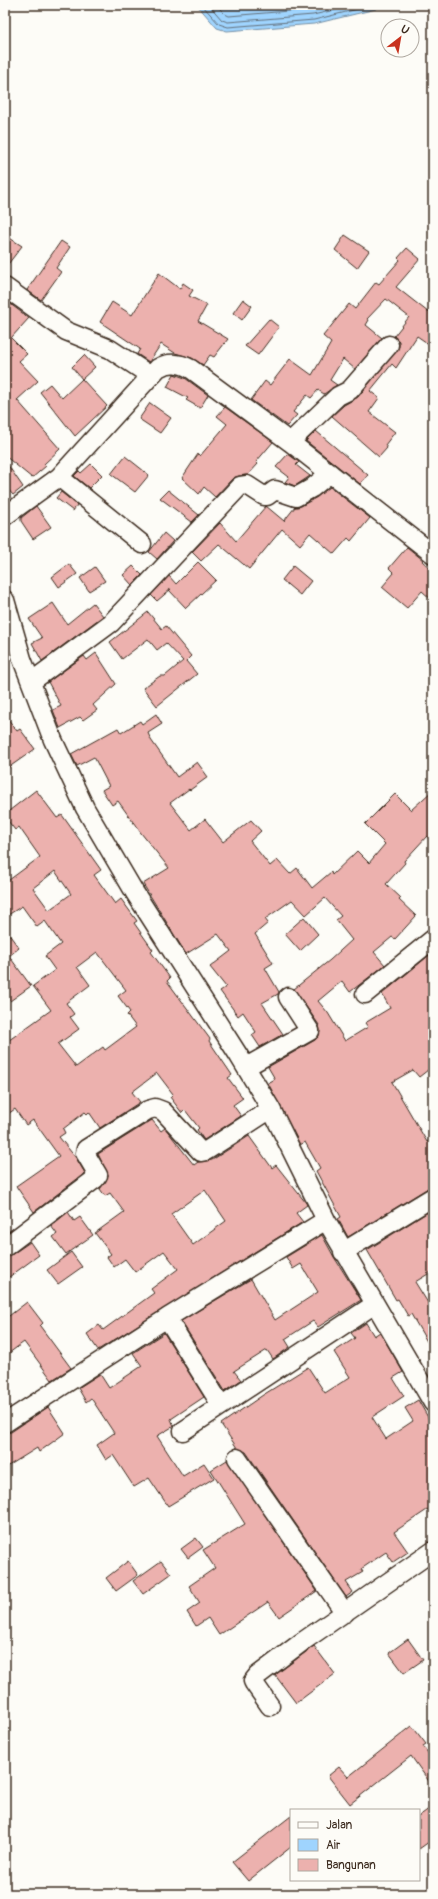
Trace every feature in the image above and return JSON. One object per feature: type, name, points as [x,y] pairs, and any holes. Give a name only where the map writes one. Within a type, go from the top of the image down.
[{"type":"street","points":[[5,287],[66,331],[110,349],[151,376]]},
{"type":"street","points":[[290,442],[338,396],[350,390],[389,345]]},
{"type":"street","points":[[5,516],[59,477],[158,368],[165,364],[172,363],[185,366],[290,442],[433,554]]},
{"type":"street","points":[[31,682],[111,623],[240,486],[247,485],[264,496],[267,496],[275,490],[288,496],[296,497],[312,488],[330,473]]},
{"type":"street","points":[[59,477],[142,544]]},
{"type":"street","points":[[5,600],[22,660],[53,740],[85,808],[135,893],[246,1067],[271,1109],[343,1252],[433,1403]]},
{"type":"street","points":[[365,994],[433,939]]},
{"type":"street","points":[[246,1067],[310,1031],[288,997]]},
{"type":"street","points":[[5,1247],[95,1179],[98,1175],[84,1152],[86,1149],[148,1110],[155,1108],[163,1111],[201,1152],[206,1151],[271,1109]]},
{"type":"street","points":[[343,1252],[433,1197]]},
{"type":"street","points":[[5,1423],[167,1318],[326,1220]]},
{"type":"street","points":[[183,1431],[375,1304]]},
{"type":"street","points":[[167,1318],[221,1405]]},
{"type":"street","points":[[237,1458],[345,1613]]},
{"type":"street","points":[[270,1706],[254,1683],[255,1678],[433,1551]]},
{"type":"water","points":[[197,5],[380,5],[376,9],[314,24],[227,31],[217,28]]},
{"type":"building","points":[[5,235],[22,246],[5,268]]},
{"type":"building","points":[[345,235],[369,251],[357,268],[335,250]]},
{"type":"building","points":[[61,241],[70,247],[56,268],[61,272],[41,300],[27,290]]},
{"type":"building","points":[[407,248],[420,259],[396,287],[433,316],[433,347],[417,336],[396,368],[392,364],[370,391],[379,398],[369,412],[395,432],[385,445],[387,448],[379,457],[332,416],[344,405],[358,397],[399,347],[399,341],[394,336],[409,317],[386,299],[367,319],[369,320],[366,325],[382,338],[355,369],[343,359],[330,380],[337,385],[324,394],[318,390],[311,398],[307,395],[293,412],[297,415],[287,426],[251,400],[265,381],[270,385],[290,359],[312,375],[331,343],[323,336],[349,304],[355,309],[376,282],[379,284],[400,260],[398,258]]},
{"type":"building","points":[[159,273],[180,289],[183,283],[193,290],[189,296],[207,305],[198,321],[228,339],[214,357],[210,355],[203,365],[192,358],[175,353],[161,344],[149,362],[137,354],[140,349],[100,322],[112,302],[132,315]]},
{"type":"building","points":[[243,299],[252,306],[242,320],[233,313]]},
{"type":"building","points":[[5,300],[29,318],[11,338],[27,354],[19,361],[38,381],[17,400],[60,449],[44,464],[46,466],[32,478],[5,456]]},
{"type":"building","points":[[269,319],[279,327],[258,355],[245,346]]},
{"type":"building","points":[[84,355],[95,367],[82,379],[72,367]]},
{"type":"building","points":[[174,374],[185,378],[208,395],[200,408],[186,400],[188,398],[167,387]]},
{"type":"building","points":[[82,379],[107,406],[75,436],[40,392],[50,384],[62,398]]},
{"type":"building","points":[[150,403],[171,418],[160,433],[139,419]]},
{"type":"building","points":[[225,407],[273,442],[256,462],[258,464],[248,475],[233,478],[215,497],[204,487],[199,494],[182,478],[198,454],[200,456],[227,424],[217,416]]},
{"type":"building","points":[[316,431],[368,475],[360,484],[306,441]]},
{"type":"building","points":[[288,454],[299,462],[296,465],[310,476],[295,486],[285,482],[289,477],[276,467]]},
{"type":"building","points":[[125,456],[149,475],[135,492],[111,474]]},
{"type":"building","points":[[5,461],[23,487],[13,495],[5,486]]},
{"type":"building","points":[[91,464],[102,475],[89,488],[74,476],[79,471],[81,473]]},
{"type":"building","points":[[330,487],[370,518],[351,541],[348,538],[334,554],[310,533],[300,545],[282,529],[249,569],[219,544],[201,561],[192,552],[220,523],[236,541],[266,506],[284,521],[295,507],[301,506],[317,497]]},
{"type":"building","points":[[168,490],[199,515],[192,522],[160,498]]},
{"type":"building","points":[[61,492],[77,505],[73,511],[56,498]]},
{"type":"building","points":[[36,506],[51,527],[33,539],[21,521],[21,518]]},
{"type":"building","points":[[164,533],[173,541],[157,559],[149,552]]},
{"type":"building","points":[[407,547],[423,560],[422,561],[433,571],[433,601],[422,591],[407,608],[382,587],[394,573],[389,568]]},
{"type":"building","points":[[198,562],[216,580],[186,608],[169,590],[157,601],[151,595],[169,576],[176,584]]},
{"type":"building","points":[[69,564],[77,574],[59,587],[52,577]]},
{"type":"building","points":[[133,566],[142,575],[132,585],[123,575]]},
{"type":"building","points":[[293,566],[311,581],[300,595],[282,580]]},
{"type":"building","points":[[95,567],[105,581],[89,591],[80,578]]},
{"type":"building","points":[[53,603],[67,624],[93,603],[103,616],[42,661],[32,643],[42,638],[29,619]]},
{"type":"building","points":[[148,612],[162,629],[166,626],[191,656],[186,661],[197,674],[157,706],[143,688],[160,676],[165,676],[183,661],[166,643],[157,650],[148,639],[122,659],[110,642]]},
{"type":"building","points":[[96,653],[116,684],[93,705],[97,710],[83,720],[80,717],[60,728],[53,710],[61,706],[48,682],[84,656],[87,660]]},
{"type":"building","points":[[156,714],[162,724],[148,733],[151,740],[177,777],[197,762],[208,777],[170,803],[191,830],[205,819],[223,842],[251,820],[261,831],[250,841],[270,866],[277,860],[290,874],[297,868],[312,888],[331,872],[332,875],[357,851],[369,863],[385,844],[365,824],[395,794],[411,810],[433,790],[433,843],[427,836],[404,861],[405,863],[386,884],[401,898],[399,900],[416,916],[395,939],[392,937],[374,952],[385,965],[350,992],[342,981],[318,1001],[328,1013],[345,1041],[368,1027],[365,1023],[390,1008],[382,994],[433,952],[433,1066],[419,1077],[413,1070],[392,1082],[427,1142],[433,1138],[433,1187],[428,1188],[348,1237],[338,1219],[341,1217],[316,1171],[320,1168],[305,1142],[300,1145],[268,1083],[275,1079],[268,1067],[315,1040],[319,1036],[319,1025],[294,989],[352,940],[336,920],[341,916],[325,898],[306,915],[292,900],[265,919],[268,923],[255,934],[273,963],[265,968],[279,992],[262,1003],[283,1034],[260,1047],[252,1035],[256,1032],[243,1012],[238,1016],[220,991],[226,987],[210,967],[231,951],[218,934],[186,954],[143,884],[169,868],[118,801],[112,805],[102,790],[109,786],[94,757],[77,766],[71,754],[118,728],[121,733],[140,721],[142,724]]},
{"type":"building","points":[[5,715],[17,731],[20,729],[35,749],[5,770]]},
{"type":"building","points":[[36,790],[57,818],[62,815],[101,870],[94,875],[115,904],[121,899],[137,921],[134,923],[153,950],[151,952],[170,978],[167,981],[210,1039],[209,1041],[232,1075],[228,1078],[243,1098],[233,1105],[241,1116],[204,1140],[197,1130],[199,1128],[185,1110],[182,1113],[170,1097],[173,1094],[157,1073],[132,1092],[140,1102],[100,1128],[89,1112],[87,1114],[85,1112],[63,1129],[65,1133],[59,1137],[76,1158],[85,1173],[34,1212],[16,1186],[59,1156],[33,1120],[26,1125],[15,1109],[5,1116],[5,1043],[51,1010],[33,986],[55,970],[45,956],[61,944],[45,921],[37,927],[22,906],[5,917],[5,883],[40,857],[19,827],[15,830],[5,817],[5,814]],"holes":[[[55,871],[71,894],[49,910],[33,888]],[[97,952],[126,990],[118,996],[130,1012],[127,1015],[136,1027],[105,1050],[103,1047],[76,1067],[58,1044],[79,1029],[70,1017],[74,1014],[66,1003],[90,985],[77,967]]]},
{"type":"building","points":[[304,917],[318,934],[300,951],[285,934]]},
{"type":"building","points":[[5,929],[19,948],[9,956],[31,986],[10,1001],[5,995]]},
{"type":"building","points":[[152,1120],[161,1131],[165,1128],[194,1165],[198,1162],[212,1160],[249,1136],[272,1168],[276,1165],[306,1203],[307,1205],[296,1213],[303,1222],[98,1350],[87,1334],[99,1325],[103,1330],[154,1293],[151,1289],[178,1269],[164,1251],[135,1272],[125,1259],[114,1267],[107,1257],[111,1254],[95,1233],[124,1212],[110,1193],[105,1196],[100,1189],[106,1181],[108,1175],[98,1154]],"holes":[[[205,1190],[226,1221],[193,1245],[171,1214]]]},
{"type":"building","points":[[433,1209],[433,1271],[415,1282],[433,1311],[433,1352],[411,1314],[408,1316],[398,1299],[396,1300],[367,1250]]},
{"type":"building","points":[[68,1212],[74,1221],[80,1217],[93,1235],[66,1254],[53,1237],[57,1234],[51,1226]]},
{"type":"building","points":[[322,1235],[361,1300],[318,1327],[313,1321],[285,1339],[290,1347],[273,1359],[267,1350],[234,1371],[241,1380],[225,1391],[181,1321],[251,1279],[275,1320],[318,1292],[301,1264],[293,1269],[286,1257]]},
{"type":"building","points":[[30,1242],[39,1255],[5,1280],[5,1257],[11,1255]]},
{"type":"building","points":[[71,1252],[82,1267],[58,1284],[47,1270]]},
{"type":"building","points":[[27,1302],[43,1323],[40,1326],[71,1368],[52,1380],[24,1342],[5,1356],[5,1319]]},
{"type":"building","points":[[366,1323],[374,1336],[380,1332],[403,1372],[393,1378],[404,1396],[372,1417],[386,1439],[413,1421],[405,1408],[418,1400],[433,1426],[433,1506],[394,1532],[408,1552],[393,1562],[386,1552],[361,1569],[363,1572],[346,1582],[353,1592],[346,1597],[246,1452],[237,1448],[221,1424],[263,1395],[308,1367],[325,1393],[350,1377],[334,1352],[355,1338],[351,1333]]},
{"type":"building","points":[[164,1333],[204,1397],[171,1419],[174,1426],[157,1436],[183,1476],[204,1463],[214,1478],[168,1506],[149,1478],[134,1487],[113,1455],[106,1460],[97,1445],[114,1433],[91,1398],[86,1402],[78,1388],[100,1374],[109,1388],[142,1366],[133,1353]]},
{"type":"building","points":[[48,1407],[65,1433],[39,1452],[37,1448],[5,1468],[5,1433],[11,1432]]},
{"type":"building","points":[[227,1460],[317,1591],[279,1617],[268,1602],[219,1635],[208,1618],[196,1626],[187,1612],[200,1603],[189,1586],[215,1568],[203,1550],[245,1524],[211,1470]]},
{"type":"building","points":[[196,1538],[203,1547],[188,1558],[181,1549]]},
{"type":"building","points":[[128,1561],[138,1575],[116,1591],[106,1578]]},
{"type":"building","points":[[161,1561],[171,1574],[143,1594],[133,1581]]},
{"type":"building","points":[[408,1639],[423,1660],[404,1673],[389,1653]]},
{"type":"building","points":[[314,1646],[335,1674],[296,1703],[275,1675]]},
{"type":"building","points":[[412,1726],[426,1744],[423,1746],[433,1760],[433,1787],[411,1756],[350,1804],[328,1776],[339,1767],[348,1777]]},
{"type":"building","points":[[433,1806],[433,1839],[420,1848],[420,1815]]},
{"type":"building","points":[[290,1817],[290,1848],[248,1881],[232,1862]]}]
